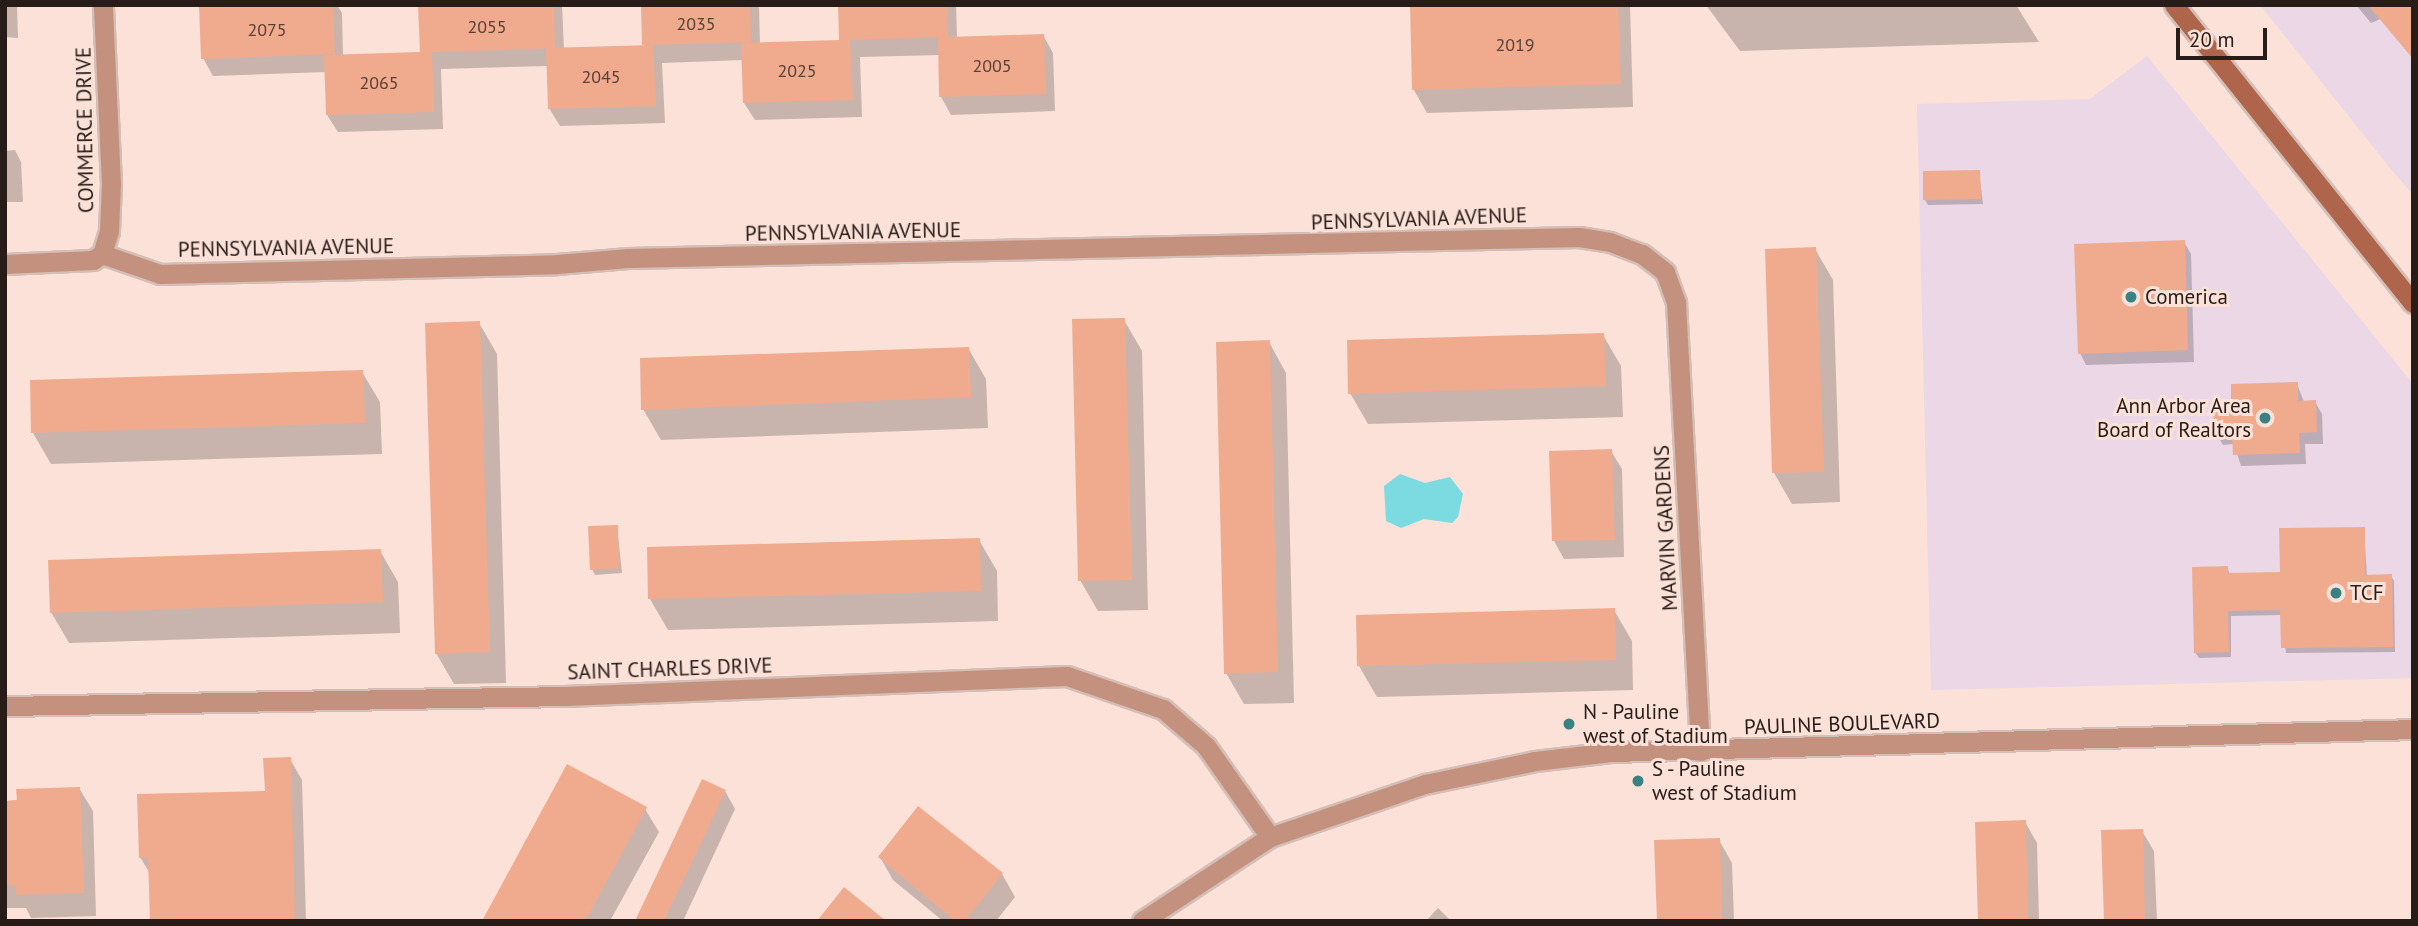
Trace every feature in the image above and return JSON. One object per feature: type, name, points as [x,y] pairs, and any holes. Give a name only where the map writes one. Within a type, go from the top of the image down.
[{"type":"main road","points":[[2174,5],[2413,303]]},
{"type":"street","name":"COMMERCE DRIVE","points":[[102,254],[109,231],[111,184],[103,5]]},
{"type":"street","name":"PENNSYLVANIA AVENUE","points":[[102,254],[160,274],[557,264],[628,258],[1579,237],[1642,254],[1665,272],[1675,303]]},
{"type":"street","points":[[5,264],[93,260],[102,254]]},
{"type":"street","name":"MARVIN GARDENS","points":[[1675,303],[1700,751]]},
{"type":"street","name":"SAINT CHARLES DRIVE","points":[[5,706],[565,696],[1067,676],[1140,698],[1170,715],[1206,746],[1270,837]]},
{"type":"street","name":"PAULINE BOULEVARD","points":[[1142,921],[1270,837],[1363,802],[1479,771],[1612,752],[2413,729]]},
{"type":"shaded area","points":[[2260,5],[2413,5],[2413,195],[2386,163]]},
{"type":"shaded area","points":[[2147,56],[2413,384],[2413,678],[1931,690],[1917,104],[2090,99]]},
{"type":"water","points":[[1400,474],[1425,483],[1450,477],[1463,494],[1458,517],[1452,523],[1424,519],[1401,528],[1386,521],[1384,486]]},
{"type":"building","points":[[199,5],[333,5],[335,54],[201,59]]},
{"type":"building","points":[[418,5],[554,5],[555,48],[432,52],[434,112],[326,115],[324,55],[420,52]]},
{"type":"building","points":[[641,5],[750,5],[751,42],[642,45]]},
{"type":"building","points":[[838,5],[947,5],[948,37],[1044,34],[1046,94],[939,97],[938,37],[850,40],[853,100],[743,103],[741,43],[839,40]]},
{"type":"building","points":[[1410,5],[1618,5],[1621,84],[1412,90]]},
{"type":"building","points":[[2368,5],[2413,5],[2413,59]]},
{"type":"building","points":[[653,45],[656,106],[548,109],[546,48]]},
{"type":"building","points":[[1980,170],[1981,199],[1923,200],[1923,171]]},
{"type":"building","name":"Comerica","points":[[2185,240],[2188,350],[2078,354],[2074,244]]},
{"type":"building","points":[[1816,247],[1824,472],[1772,473],[1765,249]]},
{"type":"building","points":[[1125,318],[1132,580],[1078,581],[1072,319]]},
{"type":"building","points":[[480,321],[490,652],[435,654],[425,323]]},
{"type":"building","points":[[1604,333],[1606,386],[1348,394],[1347,340]]},
{"type":"building","points":[[1270,340],[1278,672],[1224,674],[1216,342]]},
{"type":"building","points":[[969,347],[971,397],[641,410],[640,358]]},
{"type":"building","points":[[363,370],[365,423],[31,433],[30,380]]},
{"type":"building","name":"Ann Arbor Area Board of Realtors","points":[[2298,382],[2298,401],[2316,400],[2317,432],[2299,433],[2300,453],[2233,455],[2232,433],[2214,433],[2213,404],[2231,403],[2231,384]]},
{"type":"building","points":[[1612,449],[1615,540],[1552,541],[1549,451]]},
{"type":"building","points":[[618,525],[619,568],[590,570],[588,526]]},
{"type":"building","name":"TCF","points":[[2365,527],[2365,575],[2392,574],[2393,647],[2281,648],[2280,610],[2228,611],[2229,652],[2194,653],[2192,567],[2228,566],[2228,573],[2280,572],[2279,528]]},
{"type":"building","points":[[980,538],[981,591],[648,599],[647,547]]},
{"type":"building","points":[[381,549],[383,602],[50,613],[48,560]]},
{"type":"building","points":[[1615,608],[1616,660],[1357,666],[1356,615]]},
{"type":"building","points":[[291,757],[295,921],[150,921],[148,858],[139,858],[137,794],[265,791],[263,758]]},
{"type":"building","points":[[567,764],[647,807],[585,921],[482,921]]},
{"type":"building","points":[[702,779],[726,790],[664,921],[635,921]]},
{"type":"building","points":[[80,787],[84,893],[16,895],[16,885],[5,886],[5,801],[17,800],[16,789]]},
{"type":"building","points":[[918,806],[1003,873],[965,921],[955,921],[878,857]]},
{"type":"building","points":[[2026,820],[2028,921],[1978,921],[1975,822]]},
{"type":"building","points":[[2143,829],[2145,921],[2104,921],[2101,830]]},
{"type":"building","points":[[1720,838],[1722,921],[1657,921],[1654,840]]},
{"type":"building","points":[[844,887],[886,921],[817,921]]},
{"type":"place","name":"Comerica","points":[[2131,297]]},
{"type":"place","name":"Ann Arbor Area Board of Realtors","points":[[2265,418]]},
{"type":"place","name":"TCF","points":[[2336,593]]},
{"type":"place","name":"N - Pauline west of Stadium","points":[[1569,724]]},
{"type":"place","name":"S - Pauline west of Stadium","points":[[1638,781]]}]
